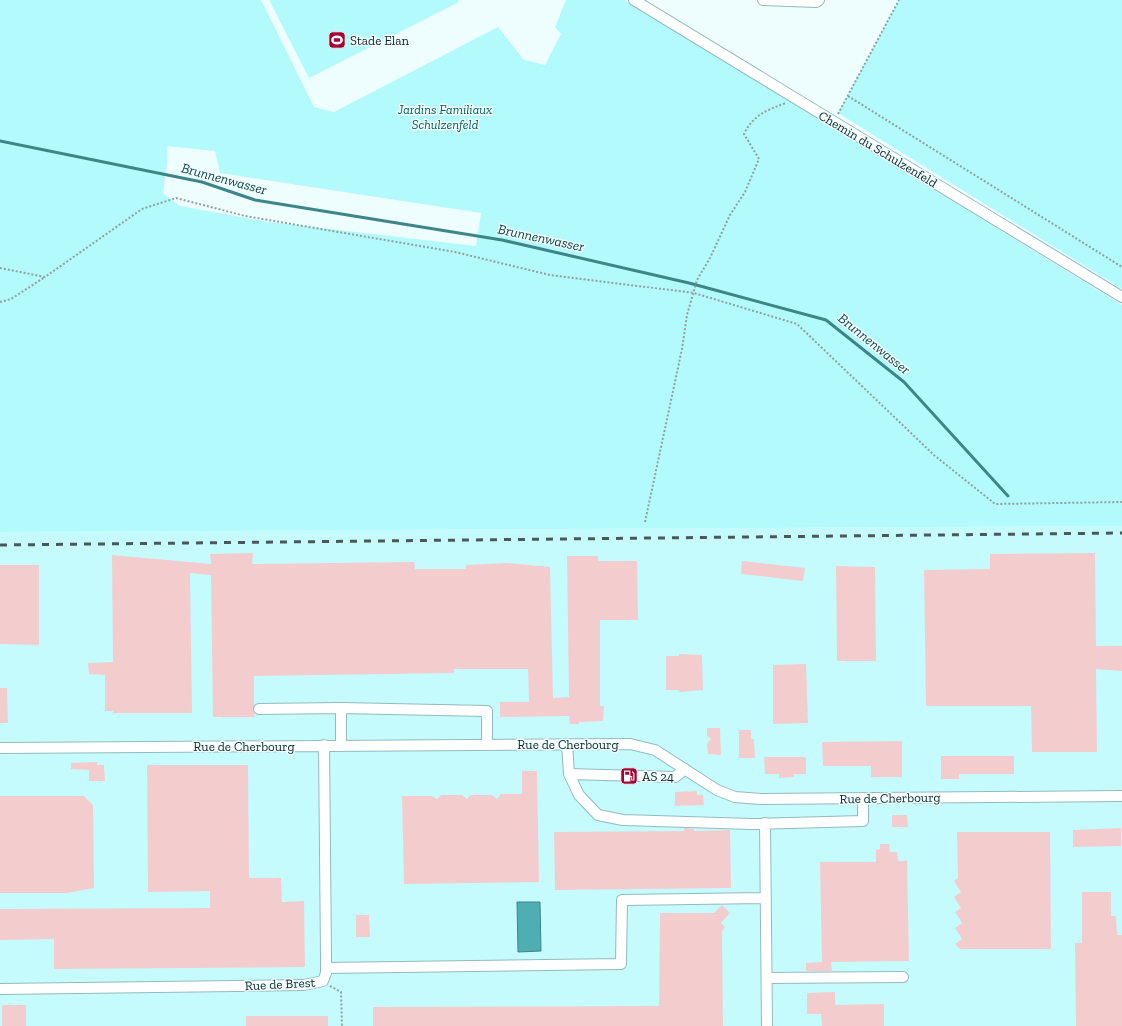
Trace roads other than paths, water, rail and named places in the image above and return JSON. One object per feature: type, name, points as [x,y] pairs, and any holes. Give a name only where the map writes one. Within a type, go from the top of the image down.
[{"type":"street","name":"Chemin du Schulzenfeld","points":[[634,0],[1122,297]]},
{"type":"street","points":[[763,0],[816,2],[819,0]]},
{"type":"street","points":[[341,708],[341,745]]},
{"type":"street","points":[[259,709],[341,708],[487,711],[487,744]]},
{"type":"street","points":[[567,744],[569,774],[579,795],[598,815],[623,820],[766,824],[863,821],[863,798]]},
{"type":"street","name":"Rue de Cherbourg","points":[[0,748],[630,744],[655,750],[717,790],[735,797],[761,799],[1122,796]]},
{"type":"street","name":"Rue de Brest","points":[[0,989],[304,985],[322,981],[326,973],[324,745]]},
{"type":"street","points":[[569,774],[675,777],[685,769]]},
{"type":"street","points":[[766,824],[767,1026]]},
{"type":"street","points":[[326,968],[621,964],[622,900],[766,898]]},
{"type":"street","points":[[767,978],[903,977]]},
{"type":"waterway","name":"Brunnenwasser","points":[[0,141],[202,182],[255,200],[502,240],[689,283],[826,320],[904,382],[1008,496]]},
{"type":"railway","points":[[0,545],[1122,533]]},
{"type":"place","name":"Stade Elan","points":[[337,40]]},
{"type":"place","name":"AS 24","points":[[629,776]]},
{"type":"park label","name":"Jardins Familiaux Schulzenfeld","points":[[445,116]]}]
